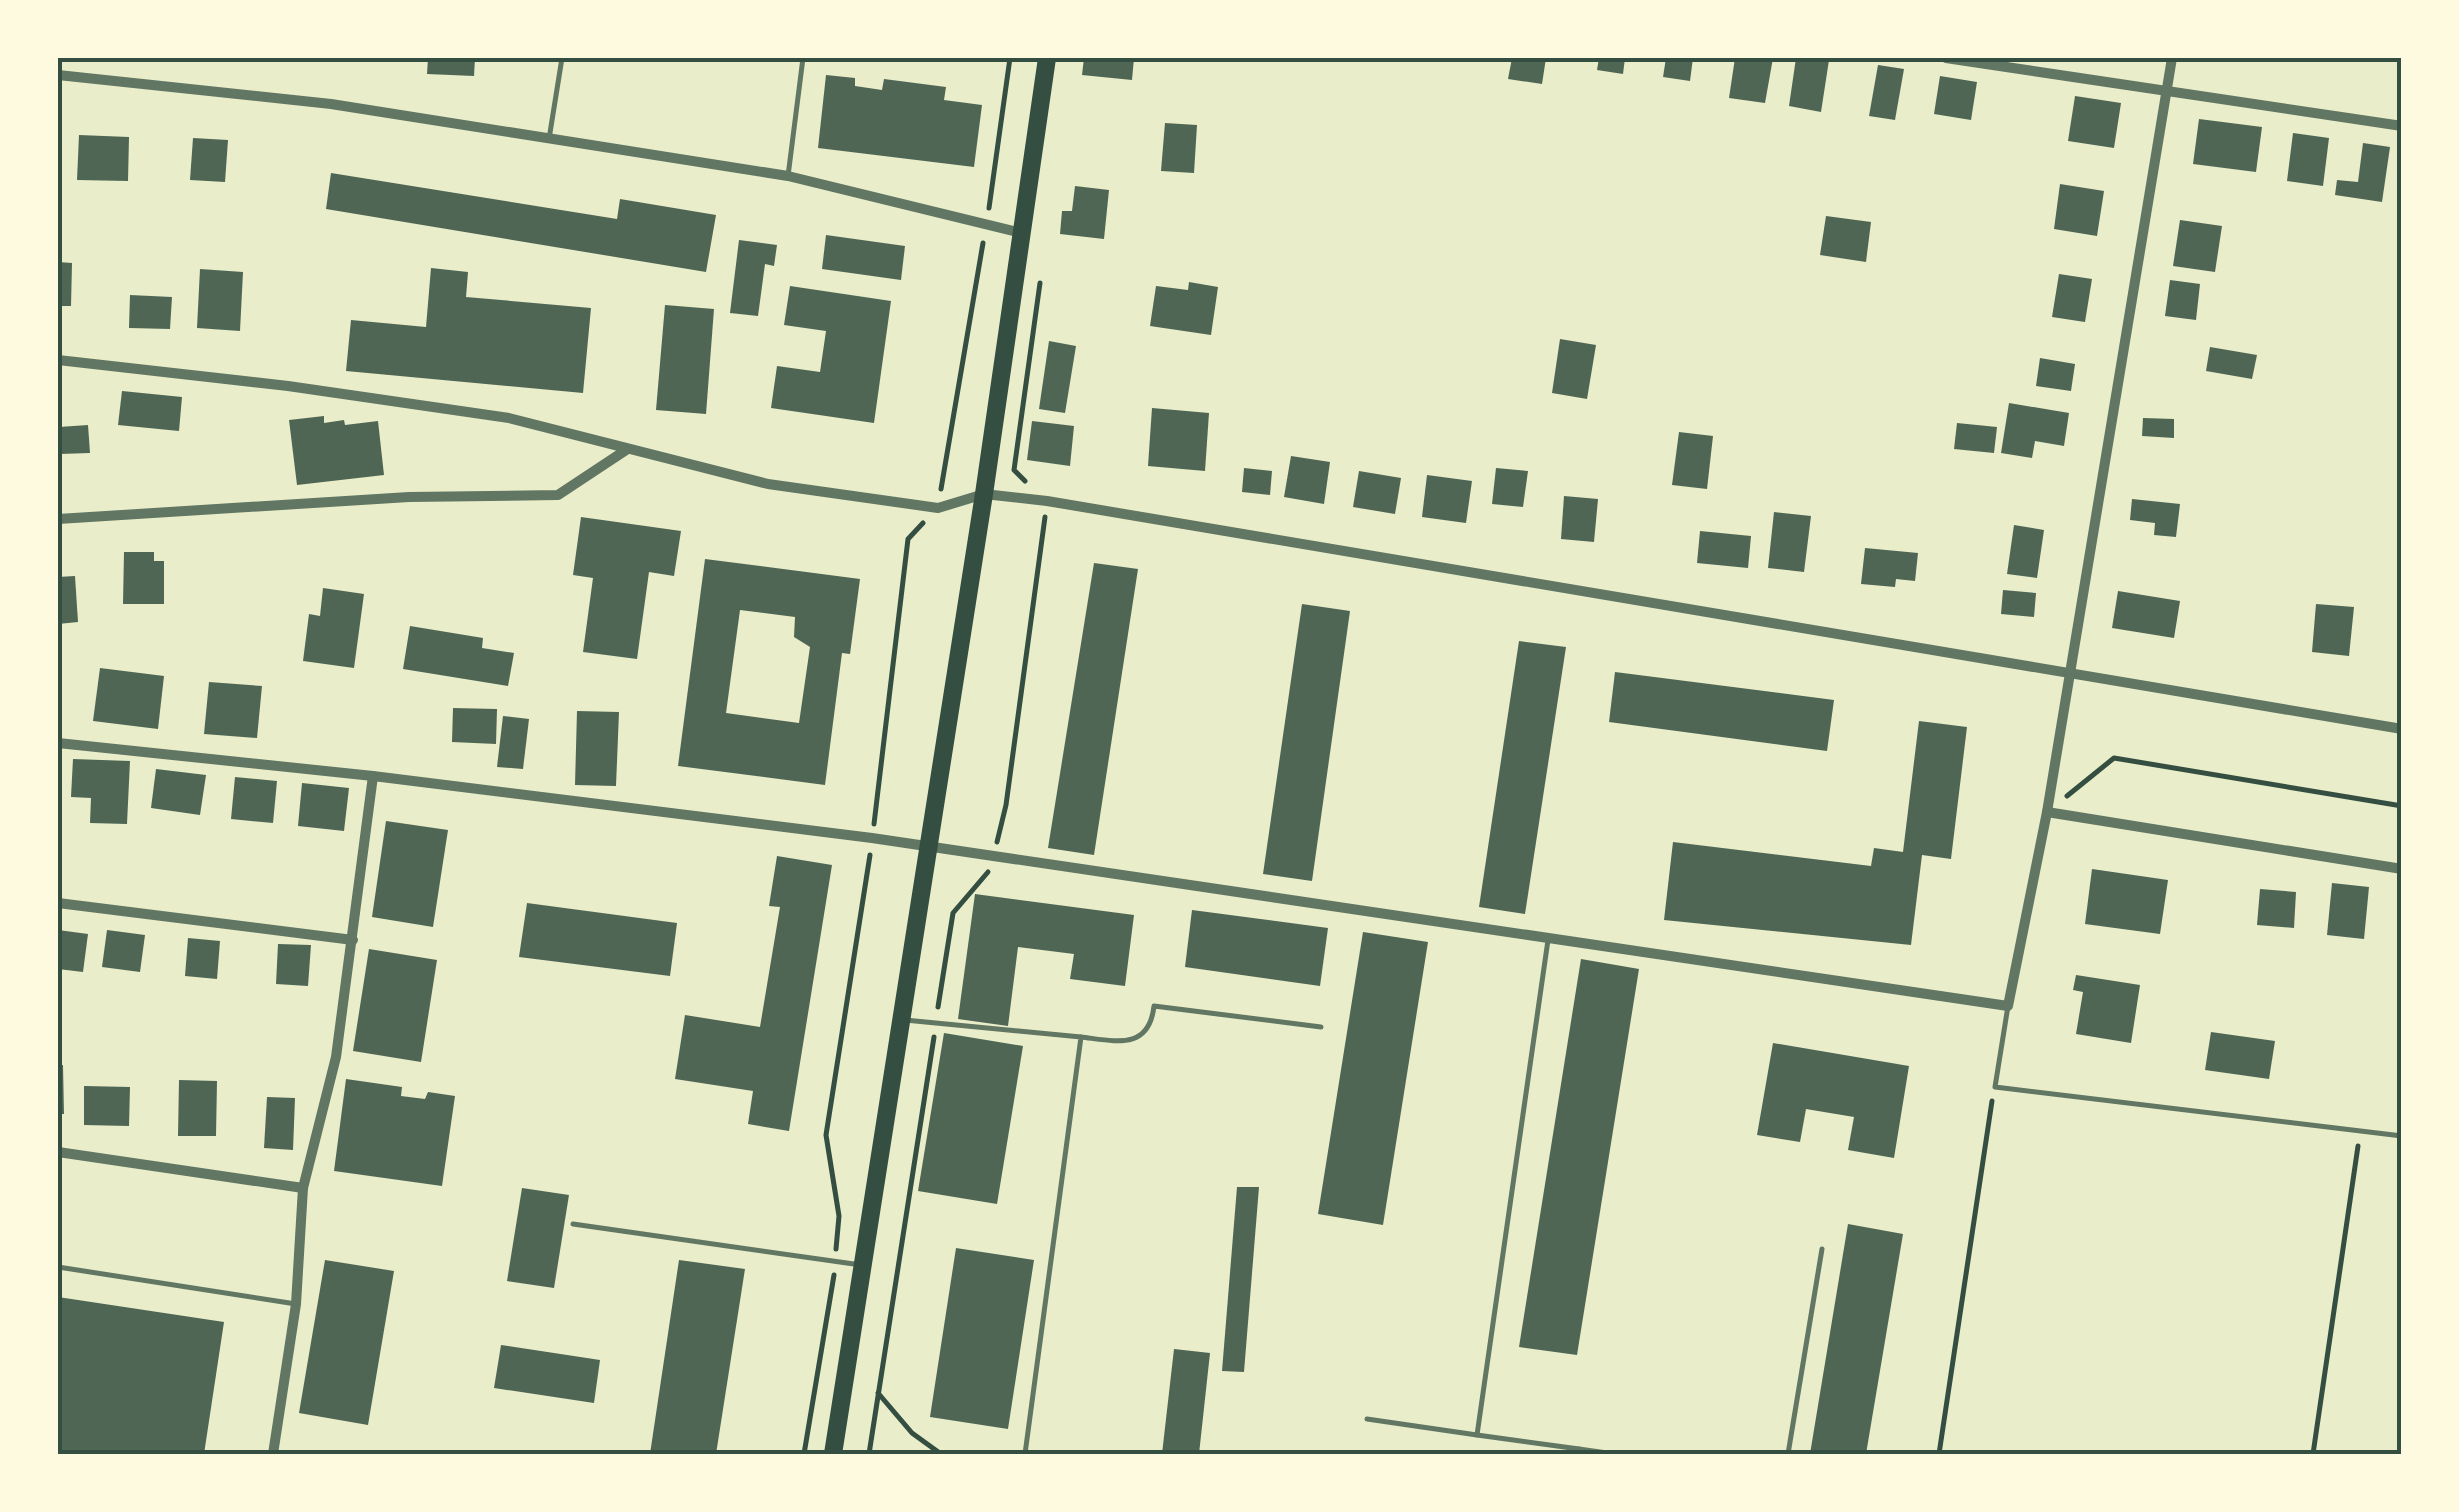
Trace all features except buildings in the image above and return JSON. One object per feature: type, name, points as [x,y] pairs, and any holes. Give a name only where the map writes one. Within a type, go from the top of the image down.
[{"type":"main road","points":[[833,1454],[984,494],[1047,58]]},
{"type":"street","points":[[1946,58],[2402,126]]},
{"type":"street","points":[[58,742],[372,776],[872,838],[2008,1006],[2048,812],[2172,58]]},
{"type":"street","points":[[58,75],[332,104],[788,176],[1022,232]]},
{"type":"street","points":[[58,360],[288,386],[509,418],[768,484],[938,508],[984,494],[1047,501],[2402,729]]},
{"type":"street","points":[[58,519],[409,497],[558,495],[626,450]]},
{"type":"street","points":[[273,1454],[296,1304],[303,1188],[336,1058],[372,776]]},
{"type":"street","points":[[2048,812],[2402,869]]},
{"type":"street","points":[[58,903],[353,940]]},
{"type":"street","points":[[58,1152],[303,1188]]},
{"type":"lane","points":[[549,141],[562,58]]},
{"type":"lane","points":[[788,176],[803,58]]},
{"type":"lane","points":[[1477,1435],[1549,938]]},
{"type":"lane","points":[[902,1020],[1132,1043],[1144,1035],[1154,1006],[1321,1026]]},
{"type":"lane","points":[[2008,1006],[1994,1086],[2359,1134],[2402,1136]]},
{"type":"lane","points":[[1025,1454],[1081,1037]]},
{"type":"lane","points":[[573,1224],[864,1266]]},
{"type":"lane","points":[[1788,1454],[1822,1249]]},
{"type":"lane","points":[[58,1267],[296,1304]]},
{"type":"lane","points":[[1367,1419],[1614,1454]]},
{"type":"path","points":[[804,1454],[836,1262],[839,1216],[826,1135],[872,838],[908,538],[938,508],[1010,58]]},
{"type":"path","points":[[869,1454],[953,913],[986,876],[1006,805],[1047,501],[1014,470],[1041,274]]},
{"type":"path","points":[[2048,812],[2114,758],[2402,806]]},
{"type":"path","points":[[1939,1454],[1994,1086]]},
{"type":"path","points":[[2313,1454],[2359,1134]]},
{"type":"path","points":[[878,1393],[912,1433],[941,1454]]}]
